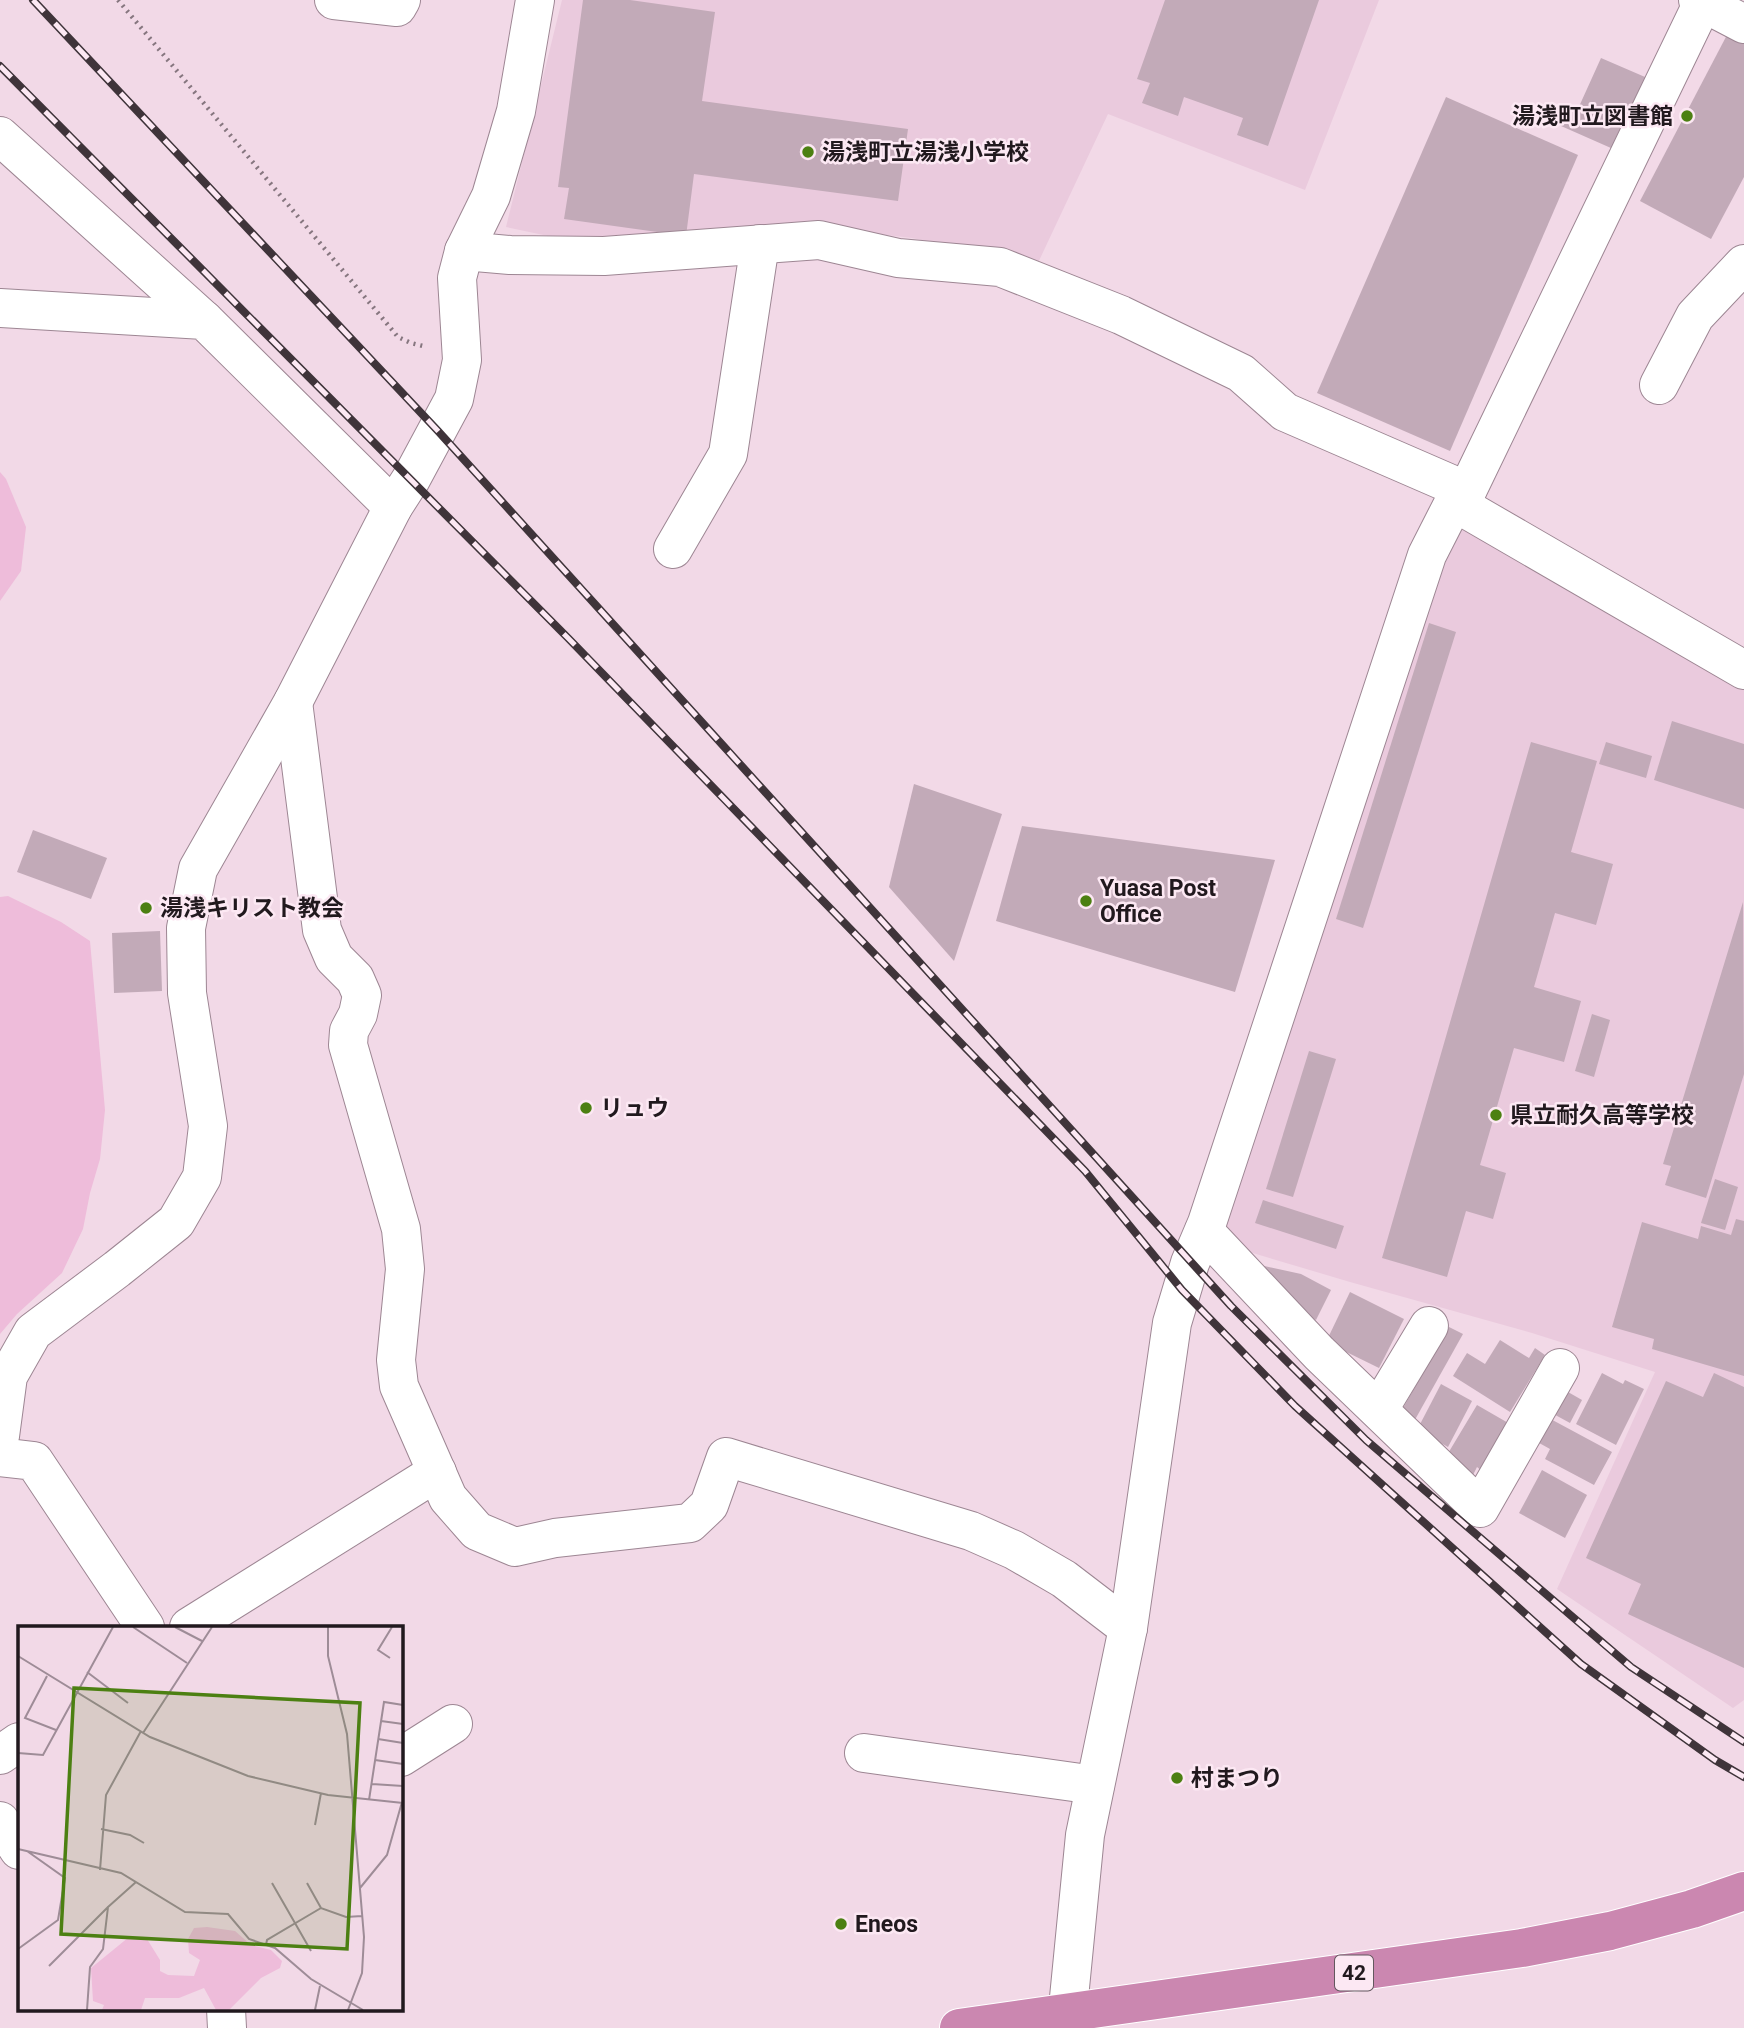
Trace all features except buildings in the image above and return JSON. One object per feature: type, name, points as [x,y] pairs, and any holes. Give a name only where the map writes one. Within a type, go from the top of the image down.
[{"type":"highway","name":"42","points":[[958,2028],[1066,2021],[1522,1948],[1610,1931],[1744,1892]]},
{"type":"street","points":[[334,0],[397,7],[401,0]]},
{"type":"street","points":[[0,1437],[8,1376],[33,1332],[176,1222],[202,1177],[208,1126],[187,993],[186,928],[198,869],[293,702],[393,508],[454,399],[462,359],[457,278],[464,251],[491,196],[516,111],[535,0]]},
{"type":"street","points":[[1066,2021],[1085,1835],[1128,1629],[1172,1323],[1427,555],[1461,496],[1701,1],[1744,24]]},
{"type":"street","points":[[0,136],[204,320],[393,508]]},
{"type":"street","points":[[464,251],[604,256],[819,240],[898,258],[1000,267],[1121,315],[1241,373],[1285,412],[1461,496],[1744,670]]},
{"type":"street","points":[[673,549],[728,454],[760,244]]},
{"type":"street","points":[[1659,385],[1695,316],[1744,264]]},
{"type":"street","points":[[0,308],[204,320]]},
{"type":"street","points":[[293,702],[322,930],[334,958],[355,979],[362,995],[358,1014],[349,1031],[348,1045],[401,1229],[405,1269],[396,1360],[399,1385],[448,1497],[477,1531],[515,1547],[555,1538],[690,1523],[709,1505],[726,1457],[971,1531],[1014,1550],[1064,1579],[1128,1629]]},
{"type":"street","points":[[1204,1231],[1319,1353],[1480,1508],[1560,1368]]},
{"type":"street","points":[[1379,1409],[1429,1326]]},
{"type":"street","points":[[0,1457],[34,1461],[144,1626]]},
{"type":"street","points":[[191,1626],[437,1472]]},
{"type":"street","points":[[402,1756],[453,1724]]},
{"type":"street","points":[[0,1755],[18,1743]]},
{"type":"street","points":[[864,1753],[1095,1785]]},
{"type":"street","points":[[0,1821],[18,1848]]},
{"type":"street","points":[[226,2010],[227,2028]]},
{"type":"path","points":[[118,0],[398,337],[427,347],[461,346]]},
{"type":"shaded area","name":"湯浅町立湯浅小学校","points":[[562,0],[1379,0],[1305,190],[1108,114],[1037,265],[912,238],[827,228],[605,248],[506,227]]},
{"type":"shaded area","points":[[0,472],[6,479],[26,527],[21,571],[0,601]]},
{"type":"shaded area","name":"県立耐久高等学校","points":[[1457,516],[1744,683],[1744,1700],[1733,1708],[1557,1589],[1655,1372],[1532,1333],[1226,1245],[1213,1223]]},
{"type":"shaded area","points":[[8,896],[61,922],[90,941],[105,1110],[100,1159],[83,1229],[62,1273],[17,1314],[0,1334],[0,897]]},
{"type":"railway","points":[[33,0],[438,431],[1231,1306],[1366,1440],[1631,1667],[1744,1742]]},
{"type":"railway","points":[[0,66],[568,638],[1085,1171],[1182,1290],[1295,1406],[1581,1664],[1715,1760],[1744,1777]]},
{"type":"place","name":"湯浅町立図書館","points":[[1687,116]]},
{"type":"place","name":"湯浅町立湯浅小学校","points":[[808,152]]},
{"type":"place","name":"Yuasa Post Office","points":[[1086,901]]},
{"type":"place","name":"湯浅キリスト教会","points":[[146,908]]},
{"type":"place","name":"リュウ","points":[[586,1108]]},
{"type":"place","name":"県立耐久高等学校","points":[[1496,1115]]},
{"type":"place","name":"村まつり","points":[[1177,1778]]},
{"type":"place","name":"Eneos","points":[[841,1924]]}]
